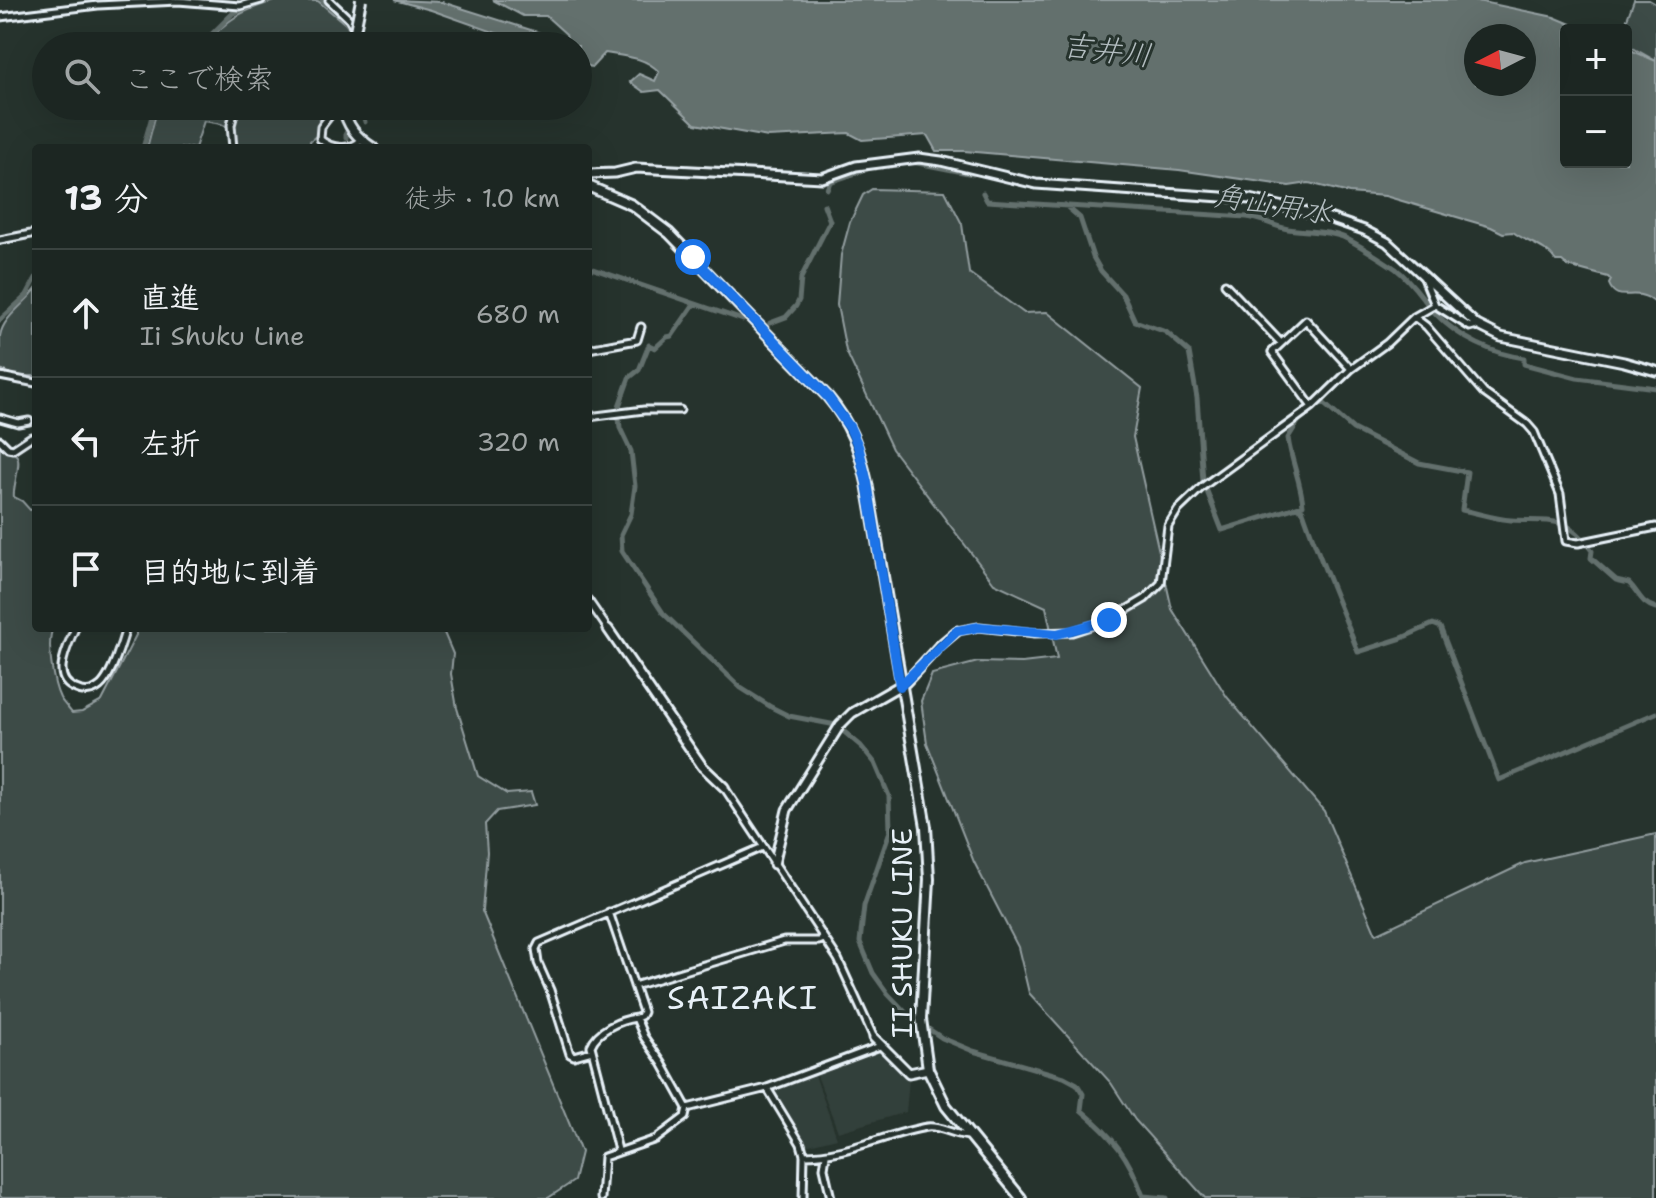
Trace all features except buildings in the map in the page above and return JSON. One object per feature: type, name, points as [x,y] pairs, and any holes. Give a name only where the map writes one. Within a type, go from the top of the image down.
[{"type":"main road","points":[[355,32],[361,0]]},
{"type":"main road","points":[[347,120],[367,144]]},
{"type":"main road","name":"II SHUKU LINE","points":[[592,188],[632,205],[669,233],[839,411],[858,446],[928,854],[921,1019],[928,1069],[946,1106],[1021,1198]]},
{"type":"street","points":[[0,17],[113,4],[178,1],[233,6],[261,0]]},
{"type":"street","points":[[329,0],[349,19],[357,32]]},
{"type":"street","points":[[232,120],[233,144]]},
{"type":"street","points":[[326,120],[319,134],[327,144]]},
{"type":"street","points":[[356,144],[361,140]]},
{"type":"street","points":[[592,174],[636,168],[822,178],[856,166],[919,158],[1036,184],[1226,196],[1323,216],[1364,230],[1387,242],[1424,273],[1477,325],[1515,341],[1656,371]]},
{"type":"street","points":[[0,240],[32,234]]},
{"type":"street","points":[[1424,273],[1435,305],[1470,327],[1477,325]]},
{"type":"street","points":[[1225,284],[1281,343]]},
{"type":"street","points":[[774,864],[787,810],[831,737],[852,713],[900,686],[957,631],[973,626],[1035,633],[1072,632],[1109,620],[1145,599],[1161,583],[1168,526],[1178,510],[1202,487],[1312,407],[1351,369],[1387,343],[1414,317],[1435,305]]},
{"type":"street","points":[[1414,317],[1426,326],[1484,393],[1534,432],[1560,494],[1566,541],[1578,543],[1656,527]]},
{"type":"street","points":[[1312,407],[1272,352],[1281,343],[1306,320],[1351,369]]},
{"type":"street","points":[[592,348],[637,340],[641,327]]},
{"type":"street","points":[[0,376],[32,382]]},
{"type":"street","points":[[592,416],[680,410]]},
{"type":"street","points":[[0,418],[18,423],[29,421]]},
{"type":"street","points":[[0,440],[13,449],[31,437]]},
{"type":"street","points":[[592,606],[702,766],[724,787],[824,939],[849,980],[874,1038],[909,1073],[928,1069]]},
{"type":"street","points":[[74,632],[63,660],[62,675],[71,687],[86,692],[94,690],[106,679],[124,632]]},
{"type":"street","points":[[592,1051],[574,1056],[570,1054],[550,990],[540,969],[536,946],[763,847]]},
{"type":"street","points":[[609,912],[643,1012],[643,1015],[624,1020],[597,1035],[592,1041],[618,1150]]},
{"type":"street","points":[[634,986],[784,941],[824,939]]},
{"type":"street","points":[[601,1198],[604,1157],[656,1139],[685,1117],[687,1108],[644,1037],[636,1018]]},
{"type":"street","points":[[687,1108],[767,1088],[880,1046]]},
{"type":"street","points":[[767,1088],[801,1144],[804,1155],[803,1198]]},
{"type":"street","points":[[804,1155],[826,1155],[931,1126],[951,1134],[973,1136]]},
{"type":"street","points":[[826,1155],[824,1168],[831,1198]]},
{"type":"shaded area","points":[[278,0],[318,1],[352,32],[217,32],[236,16]]},
{"type":"shaded area","points":[[1634,0],[1649,0],[1656,4],[1656,61],[1632,47],[1632,24],[1625,24]]},
{"type":"shaded area","points":[[154,120],[320,120],[310,144],[237,144],[233,130],[204,121],[196,144],[148,144]]},
{"type":"shaded area","points":[[872,189],[945,191],[962,224],[969,273],[1024,313],[1047,312],[1142,388],[1133,437],[1172,609],[1227,697],[1324,811],[1376,934],[1525,863],[1656,834],[1656,1198],[1205,1198],[1135,1120],[1111,1083],[1029,993],[1018,947],[974,862],[927,743],[921,701],[932,674],[978,662],[1022,663],[1057,659],[1046,607],[994,583],[892,449],[846,351],[837,305],[841,255],[850,222],[863,195]]},
{"type":"shaded area","points":[[32,293],[32,376],[16,376],[0,369],[0,336],[10,317]]},
{"type":"shaded area","points":[[0,443],[16,454],[18,459],[14,497],[32,510],[32,632],[52,632],[50,653],[55,683],[60,698],[72,713],[82,712],[102,701],[136,632],[444,632],[453,654],[451,674],[457,708],[478,776],[507,794],[531,792],[535,805],[497,811],[485,824],[487,852],[482,911],[581,1152],[574,1181],[548,1198],[0,1196]]},
{"type":"shaded area","points":[[880,1050],[909,1080],[906,1112],[838,1132],[815,1070]]},
{"type":"shaded area","points":[[815,1075],[837,1138],[805,1146],[771,1089]]},
{"type":"water","points":[[394,0],[442,2],[537,32],[493,32]]},
{"type":"water","name":"吉井川","points":[[493,0],[1473,0],[1554,17],[1571,24],[1560,24],[1560,168],[1632,168],[1632,51],[1656,61],[1656,303],[1644,296],[1615,293],[1608,277],[1556,261],[1542,248],[1513,232],[1503,233],[1385,196],[1349,193],[1309,183],[1289,186],[1179,170],[936,151],[927,135],[862,140],[849,133],[768,137],[695,124],[660,90],[644,92],[630,82],[639,74],[655,81],[659,72],[654,67],[634,58],[605,53],[592,67],[592,32],[564,32],[546,16],[523,16]]},
{"type":"waterway","name":"角山用水","points":[[214,32],[233,13],[268,0]]},
{"type":"waterway","name":"角山用水","points":[[322,0],[342,16],[352,32]]},
{"type":"waterway","name":"角山用水","points":[[144,144],[151,120]]},
{"type":"waterway","name":"角山用水","points":[[346,133],[346,138]]},
{"type":"waterway","name":"角山用水","points":[[912,162],[973,174]]},
{"type":"waterway","name":"角山用水","points":[[827,189],[830,182],[874,167]]},
{"type":"waterway","name":"角山用水","points":[[983,193],[987,201],[1247,217],[1288,229],[1343,237],[1396,269],[1446,323],[1477,344],[1524,358],[1524,364],[1577,378],[1656,388]]},
{"type":"waterway","name":"角山用水","points":[[770,323],[786,317],[799,300],[801,278],[830,221],[824,205]]},
{"type":"waterway","points":[[1065,205],[1080,218],[1093,257],[1123,295],[1135,321],[1166,332],[1189,352],[1197,398],[1203,481],[1222,530],[1303,505],[1288,438],[1301,417]]},
{"type":"waterway","name":"角山用水","points":[[592,268],[743,320]]},
{"type":"waterway","name":"角山用水","points":[[0,320],[27,295],[32,286]]},
{"type":"waterway","points":[[694,304],[672,336],[655,348],[649,345],[639,370],[629,378],[618,409],[620,428],[631,451],[635,486],[631,514],[621,535],[622,551],[663,613],[741,688],[789,716],[836,725],[861,746],[875,763],[889,796],[890,831],[864,906],[860,942],[873,973],[888,994],[908,1015],[942,1038],[973,1051],[1064,1077],[1077,1084],[1083,1094],[1081,1110],[1119,1148],[1143,1196],[1167,1198]]},
{"type":"waterway","points":[[1313,409],[1322,402],[1353,429],[1419,463],[1467,472],[1462,510],[1505,519],[1566,525],[1583,539],[1592,551],[1591,558],[1616,580],[1629,583],[1643,601],[1656,608]]},
{"type":"waterway","name":"角山用水","points":[[1298,508],[1303,511],[1358,652],[1433,624],[1440,627],[1499,780],[1656,713]]},
{"type":"district","name":"SAIZAKI","points":[[743,997]]},
{"type":"route","points":[[693,257],[828,397],[850,428],[867,483],[900,686],[957,631],[973,626],[1057,634],[1109,620]]}]
